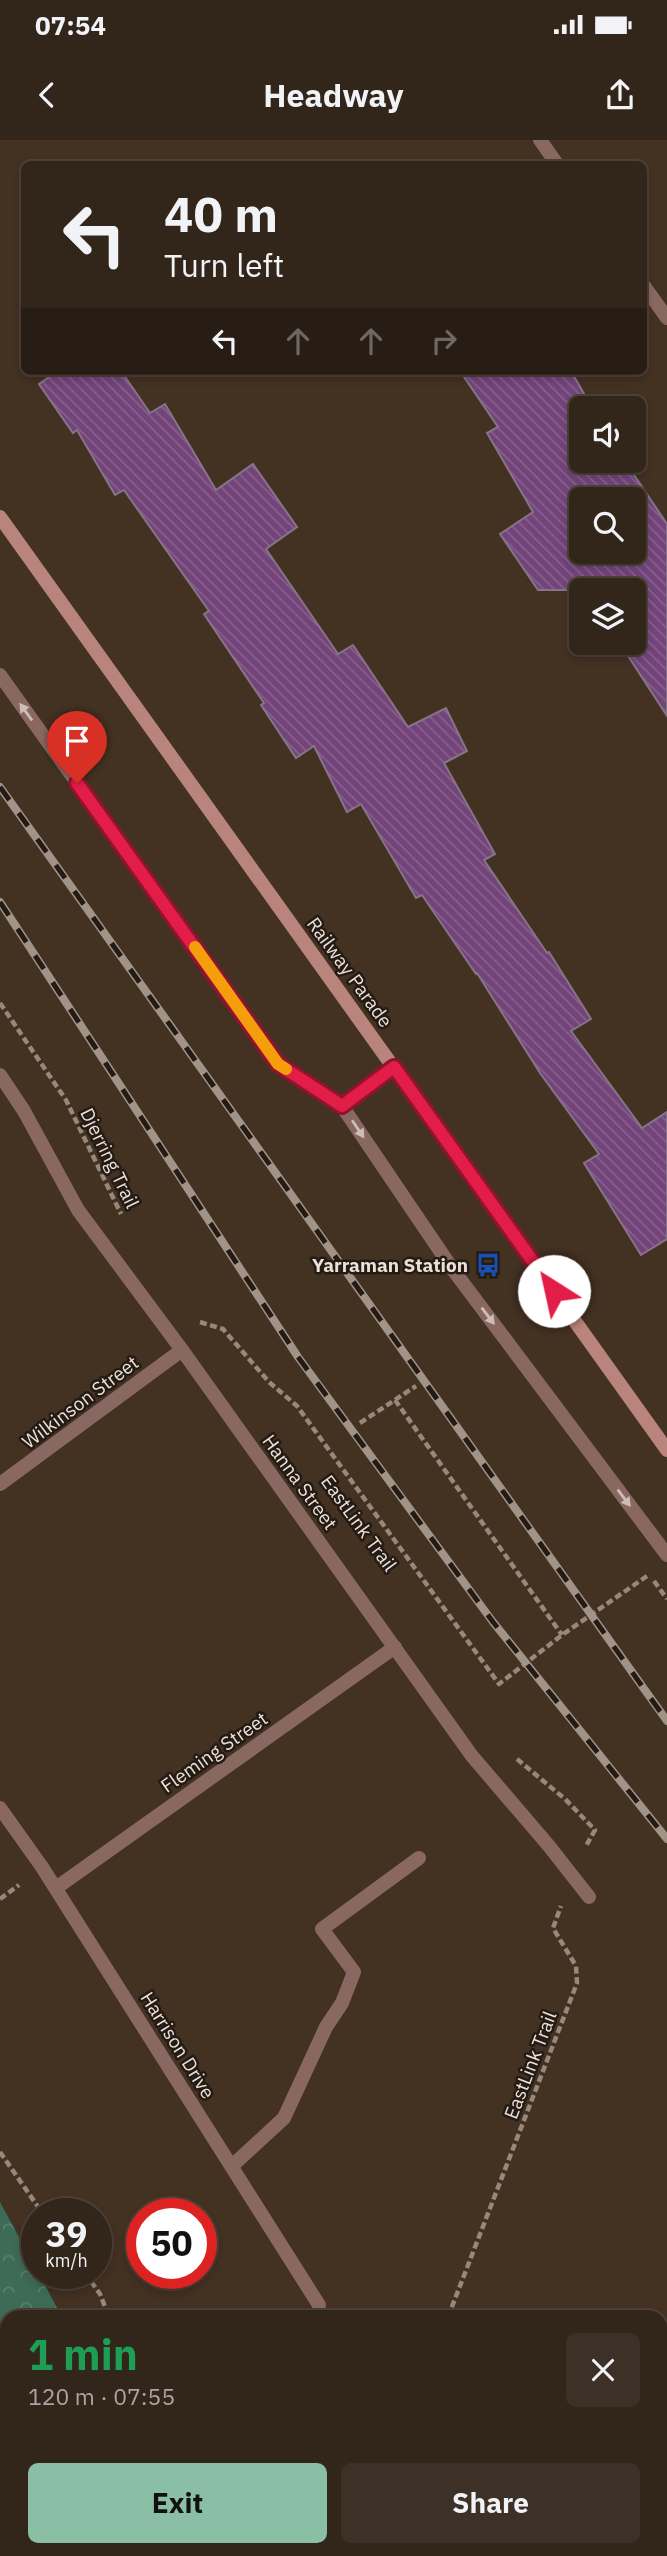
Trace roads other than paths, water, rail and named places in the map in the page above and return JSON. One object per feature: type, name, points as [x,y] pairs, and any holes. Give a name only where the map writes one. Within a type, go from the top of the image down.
[{"type":"main road","name":"Railway Parade","points":[[0,517],[667,1450]]},
{"type":"street","points":[[540,140],[555,161]]},
{"type":"street","points":[[647,290],[667,318]]},
{"type":"street","points":[[0,675],[278,1064],[342,1106],[452,1267],[667,1555]]},
{"type":"street","points":[[342,1106],[394,1067]]},
{"type":"street","name":"Hanna Street","points":[[1,1079],[30,1121],[78,1210],[182,1350],[472,1756],[589,1897]]},
{"type":"street","name":"Wilkinson Street","points":[[0,1485],[182,1350]]},
{"type":"street","name":"Fleming Street","points":[[56,1888],[395,1647]]},
{"type":"street","name":"Harrison Drive","points":[[0,1808],[56,1888],[320,2305]]},
{"type":"street","points":[[232,2166],[284,2118],[326,2027],[342,2003],[354,1972],[322,1929],[419,1858]]},
{"type":"railway","points":[[0,787],[667,1721]]},
{"type":"railway","points":[[0,902],[298,1357],[493,1622],[667,1839]]},
{"type":"place","name":"Yarraman Station","points":[[488,1265]]}]
